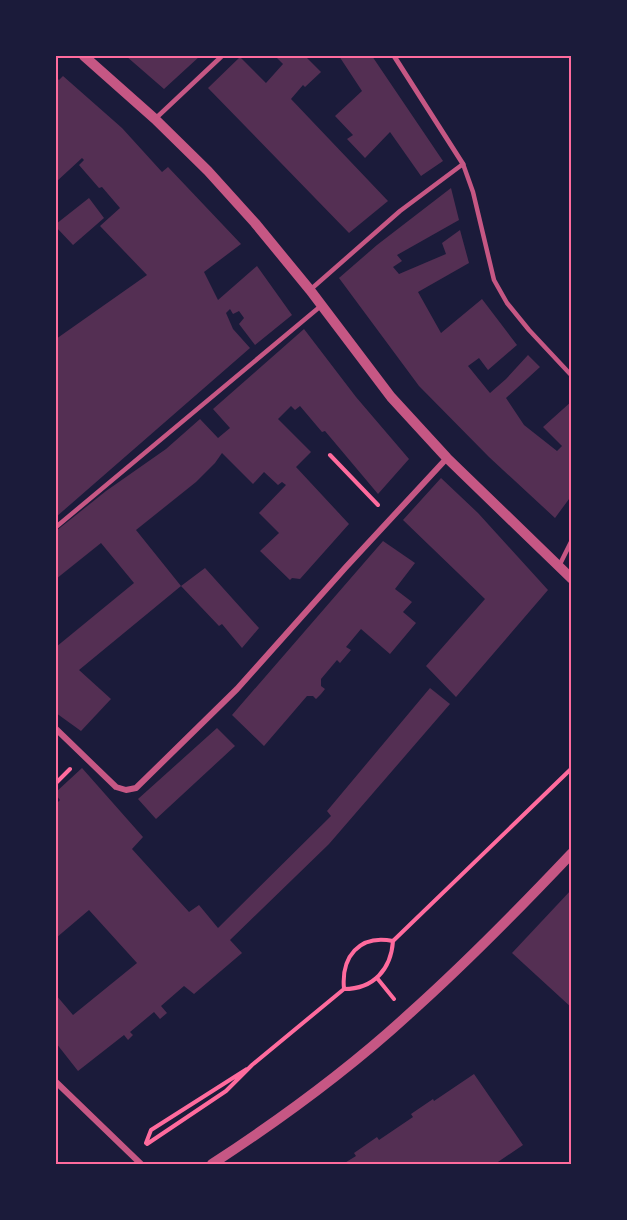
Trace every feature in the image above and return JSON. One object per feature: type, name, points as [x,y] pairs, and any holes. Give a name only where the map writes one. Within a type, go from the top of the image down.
[{"type":"street","points":[[394,56],[463,164]]},
{"type":"street","points":[[87,57],[208,171],[310,290],[391,397],[447,458],[572,579]]},
{"type":"street","points":[[56,729],[116,788],[132,790],[140,785],[237,689],[447,458]]},
{"type":"street","points":[[212,1164],[307,1098],[408,1015],[497,932],[572,853]]},
{"type":"street","points":[[56,1082],[141,1164]]},
{"type":"lane","points":[[155,119],[222,56]]},
{"type":"lane","points":[[310,290],[400,211],[463,164],[473,192],[494,280],[507,303],[572,376]]},
{"type":"lane","points":[[56,526],[322,305]]},
{"type":"lane","points":[[558,567],[572,540]]},
{"type":"path","points":[[330,455],[391,518]]},
{"type":"path","points":[[130,1155],[226,1091],[252,1065],[344,989],[360,988],[377,978],[388,963],[393,940],[572,768]]},
{"type":"path","points":[[344,989],[344,966],[359,946],[372,940],[393,940]]},
{"type":"path","points":[[146,1144],[151,1130],[252,1065]]},
{"type":"building","points":[[126,56],[200,56],[164,89]]},
{"type":"building","points":[[275,56],[305,56],[321,72],[305,87],[303,85],[291,99],[388,201],[349,233],[208,88],[240,57],[266,83],[283,64]]},
{"type":"building","points":[[339,56],[372,56],[443,161],[421,176],[390,132],[365,158],[347,139],[353,135],[335,116],[362,91]]},
{"type":"building","points":[[63,76],[122,128],[162,172],[168,167],[241,244],[204,272],[218,300],[257,266],[292,315],[255,345],[239,324],[244,318],[239,311],[233,314],[230,309],[226,313],[233,329],[250,348],[56,517],[56,339],[147,275],[100,226],[120,208],[79,165],[84,160],[82,158],[56,182],[56,77],[59,80]]},
{"type":"building","points":[[451,188],[459,220],[397,255],[402,261],[393,267],[399,274],[446,254],[442,243],[460,230],[469,263],[418,292],[441,333],[482,299],[517,345],[488,370],[479,358],[468,366],[490,393],[528,355],[540,367],[506,398],[524,425],[557,451],[562,446],[543,427],[572,401],[572,495],[555,518],[489,457],[419,386],[339,278],[377,245]]},
{"type":"building","points":[[89,198],[104,218],[73,245],[56,227],[56,224]]},
{"type":"building","points":[[304,329],[356,397],[409,459],[378,494],[325,431],[322,432],[300,406],[295,410],[291,406],[278,419],[311,452],[296,467],[349,524],[300,579],[290,580],[260,551],[279,533],[259,513],[286,485],[282,482],[278,485],[264,472],[253,484],[222,453],[196,482],[136,530],[181,586],[79,670],[111,699],[81,731],[56,713],[56,647],[134,583],[101,543],[56,579],[56,531],[106,491],[166,449],[200,419],[218,438],[230,428],[213,409]]},
{"type":"building","points":[[441,478],[478,513],[548,590],[456,697],[426,666],[485,599],[403,520]]},
{"type":"building","points":[[383,541],[415,563],[395,589],[412,602],[403,612],[416,623],[390,654],[361,629],[346,647],[351,650],[340,663],[337,660],[321,679],[321,686],[325,689],[321,694],[316,699],[313,696],[307,696],[264,746],[232,715]]},
{"type":"building","points":[[205,568],[259,628],[242,648],[222,624],[219,626],[181,586]]},
{"type":"building","points":[[430,688],[450,704],[329,844],[230,940],[242,953],[194,994],[184,986],[161,1006],[167,1013],[160,1019],[154,1012],[130,1032],[133,1035],[128,1040],[124,1035],[78,1071],[56,1043],[56,995],[73,1015],[137,963],[89,910],[56,938],[56,804],[60,800],[56,792],[82,768],[143,837],[132,849],[189,912],[199,905],[218,928],[331,816],[327,811]]},
{"type":"building","points":[[217,728],[235,746],[156,819],[138,799]]},
{"type":"building","points":[[572,889],[572,1008],[512,953]]},
{"type":"building","points":[[474,1074],[523,1145],[495,1164],[343,1164],[356,1156],[354,1153],[377,1137],[379,1140],[413,1117],[411,1114]]}]
